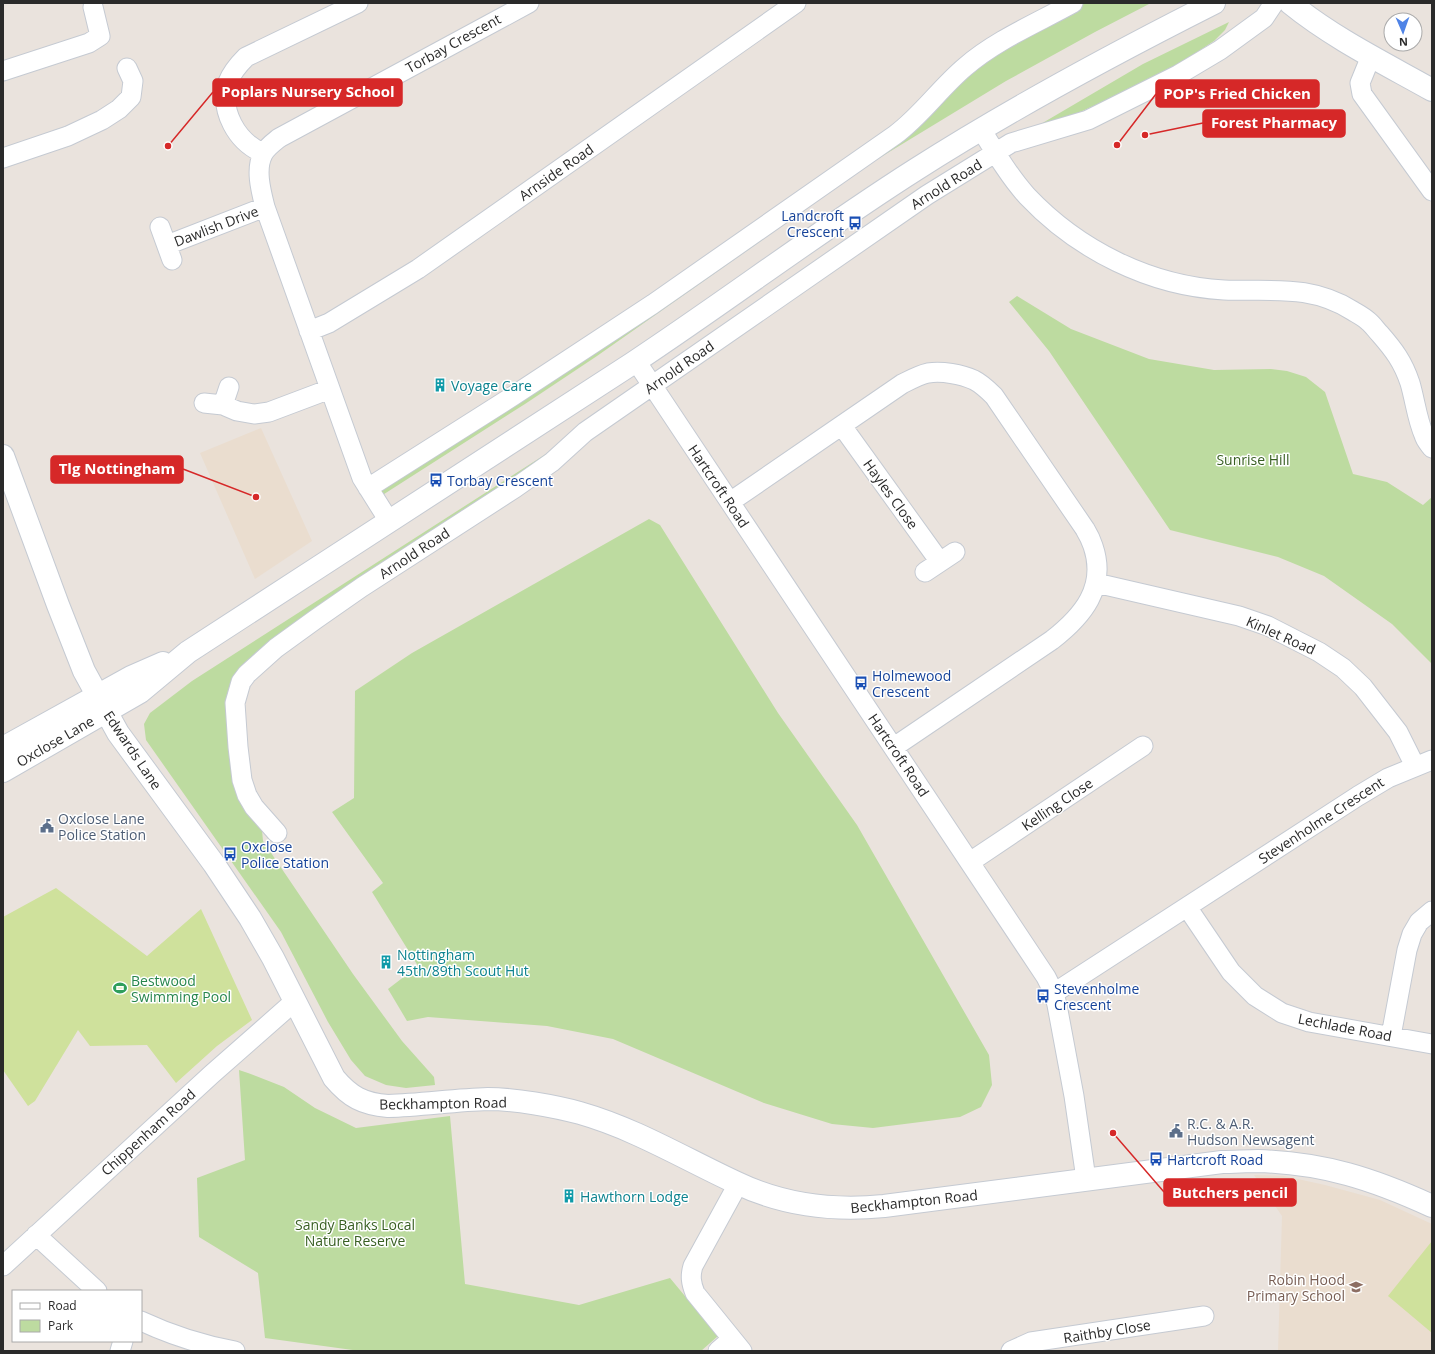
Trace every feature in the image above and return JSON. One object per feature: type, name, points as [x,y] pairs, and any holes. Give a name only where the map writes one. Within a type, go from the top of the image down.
[{"type":"street","points":[[358,3],[246,56],[235,69],[228,82],[226,96],[228,112],[235,132],[246,143],[263,153],[259,185],[265,207],[362,478],[389,521]]},
{"type":"street","name":"Torbay Crescent","points":[[263,153],[279,138],[529,3]]},
{"type":"street","name":"Arnside Road","points":[[309,331],[330,323],[418,269],[796,3]]},
{"type":"street","points":[[368,488],[513,396],[653,304],[895,135],[914,119],[947,83],[992,46],[1073,3]]},
{"type":"street","name":"Arnold Road","points":[[102,703],[131,677],[188,652],[636,361],[850,213],[1004,114],[1115,53],[1214,3]]},
{"type":"street","name":"Arnold Road","points":[[277,833],[254,807],[247,795],[242,780],[235,702],[241,682],[247,674],[276,648],[362,587],[528,480],[552,462],[585,432],[927,195],[1011,143],[1088,120],[1178,76],[1220,50],[1264,18],[1274,3]]},
{"type":"street","points":[[1290,3],[1313,21],[1432,90]]},
{"type":"street","points":[[3,71],[89,43],[100,36],[93,8]]},
{"type":"street","points":[[1371,56],[1360,83],[1362,94],[1432,191]]},
{"type":"street","points":[[3,158],[68,136],[138,100],[127,68]]},
{"type":"street","points":[[981,129],[1009,174],[1027,196],[1050,218],[1090,248],[1123,265],[1153,277],[1187,285],[1223,290],[1280,290],[1316,295],[1344,306],[1368,321],[1397,354],[1409,381],[1424,437],[1432,448]]},
{"type":"street","name":"Dawlish Drive","points":[[166,244],[265,207]]},
{"type":"street","name":"Hartcroft Road","points":[[636,361],[1037,962],[1054,993],[1074,1096],[1086,1180]]},
{"type":"street","points":[[730,502],[902,384],[928,373],[945,373],[974,380],[985,387],[994,396],[1085,529],[1093,546],[1096,558],[1096,583],[1089,601],[1078,617],[1052,640],[894,747]]},
{"type":"street","points":[[204,402],[226,396],[237,410],[254,414],[269,412],[330,389]]},
{"type":"street","name":"Hayles Close","points":[[842,426],[940,562]]},
{"type":"street","name":"Edwards Lane","points":[[3,456],[84,670],[118,733],[214,864],[250,918],[295,1001]]},
{"type":"street","name":"Kinlet Road","points":[[1096,583],[1239,616],[1268,626],[1320,652],[1343,668],[1363,687],[1424,763]]},
{"type":"street","name":"Oxclose Lane","points":[[3,748],[102,703]]},
{"type":"street","name":"Oxclose Lane","points":[[3,771],[102,703]]},
{"type":"street","name":"Kelling Close","points":[[970,862],[1143,746]]},
{"type":"street","name":"Stevenholme Crescent","points":[[1054,993],[1358,796],[1388,778],[1424,763]]},
{"type":"street","name":"Lechlade Road","points":[[1187,907],[1231,972],[1255,996],[1282,1013],[1309,1022],[1432,1044]]},
{"type":"street","points":[[1391,1036],[1407,950],[1412,934],[1419,922],[1432,911]]},
{"type":"street","name":"Beckhampton Road","points":[[295,1001],[334,1078],[343,1089],[363,1102],[374,1105],[388,1106],[489,1099],[520,1102],[579,1113],[614,1124],[652,1140],[738,1184],[768,1195],[816,1206],[852,1209],[884,1206],[1222,1162],[1256,1161],[1276,1162],[1327,1169],[1353,1175],[1395,1189],[1432,1206]]},
{"type":"street","name":"Chippenham Road","points":[[3,1266],[212,1074],[295,1001]]},
{"type":"street","points":[[731,1347],[695,1293],[691,1284],[690,1274],[738,1184]]},
{"type":"street","points":[[36,1235],[96,1290]]},
{"type":"street","name":"Raithby Close","points":[[1011,1351],[1031,1342],[1204,1316]]},
{"type":"street","points":[[142,1321],[166,1332],[198,1343],[235,1351]]},
{"type":"shaded area","points":[[261,428],[312,541],[255,579],[200,453]]},
{"type":"shaded area","name":"Robin Hood Primary School","points":[[1254,1175],[1284,1176],[1325,1185],[1380,1200],[1432,1224],[1432,1351],[1278,1351],[1282,1216]]},
{"type":"green space","points":[[1084,3],[1151,3],[1006,81],[876,160],[597,356],[381,496],[378,491],[936,101],[998,52]]},
{"type":"green space","points":[[1229,22],[1225,30],[1214,41],[1185,60],[1138,86],[1069,117],[1034,128],[1143,64]]},
{"type":"green space","name":"Sunrise Hill","points":[[1017,296],[1071,329],[1149,359],[1214,370],[1271,369],[1287,371],[1306,377],[1325,392],[1353,474],[1387,482],[1423,505],[1432,497],[1432,664],[1392,624],[1324,576],[1278,557],[1170,530],[1049,351],[1009,302]]},
{"type":"green space","points":[[574,436],[239,671],[242,805],[262,830],[263,841],[353,974],[402,1041],[434,1077],[435,1085],[406,1088],[386,1085],[365,1076],[351,1060],[328,1022],[281,932],[146,740],[144,724],[150,713],[192,681]]},
{"type":"green space","points":[[649,519],[660,525],[778,713],[857,825],[989,1055],[992,1085],[981,1107],[960,1117],[873,1128],[832,1124],[764,1103],[613,1039],[547,1026],[428,1017],[407,1021],[388,989],[418,966],[372,892],[383,883],[332,812],[354,798],[355,691],[412,653]]},
{"type":"green space","name":"Bestwood Swimming Pool","points":[[56,888],[147,956],[201,909],[252,1020],[217,1046],[176,1083],[147,1045],[90,1046],[78,1030],[35,1101],[28,1106],[3,1070],[3,917]]},
{"type":"green space","name":"Sandy Banks Local Nature Reserve","points":[[239,1070],[284,1087],[315,1108],[356,1128],[450,1116],[465,1284],[579,1305],[670,1278],[718,1336],[701,1351],[360,1351],[265,1338],[258,1273],[199,1237],[197,1178],[245,1160]]},
{"type":"green space","points":[[1432,1241],[1432,1333],[1388,1296]]},
{"type":"place","name":"Forest Pharmacy","points":[[1145,135]]},
{"type":"place","name":"POP's Fried Chicken","points":[[1117,145]]},
{"type":"place","name":"Poplars Nursery School","points":[[168,146]]},
{"type":"place","name":"Landcroft Crescent","points":[[855,223]]},
{"type":"place","name":"Voyage Care","points":[[440,385]]},
{"type":"place","name":"Torbay Crescent","points":[[436,480]]},
{"type":"place","name":"Tlg Nottingham","points":[[256,497]]},
{"type":"place","name":"Holmewood Crescent","points":[[861,683]]},
{"type":"place","name":"Oxclose Lane Police Station","points":[[47,826]]},
{"type":"place","name":"Oxclose Police Station","points":[[230,854]]},
{"type":"place","name":"Nottingham 45th/89th Scout Hut","points":[[386,962]]},
{"type":"place","name":"Bestwood Swimming Pool","points":[[120,988]]},
{"type":"place","name":"Stevenholme Crescent","points":[[1043,996]]},
{"type":"place","name":"R.C. & A.R. Hudson Newsagent","points":[[1176,1131]]},
{"type":"place","name":"Butchers pencil","points":[[1113,1133]]},
{"type":"place","name":"Hartcroft Road","points":[[1156,1159]]},
{"type":"place","name":"Hawthorn Lodge","points":[[569,1196]]},
{"type":"place","name":"Robin Hood Primary School","points":[[1356,1287]]}]
